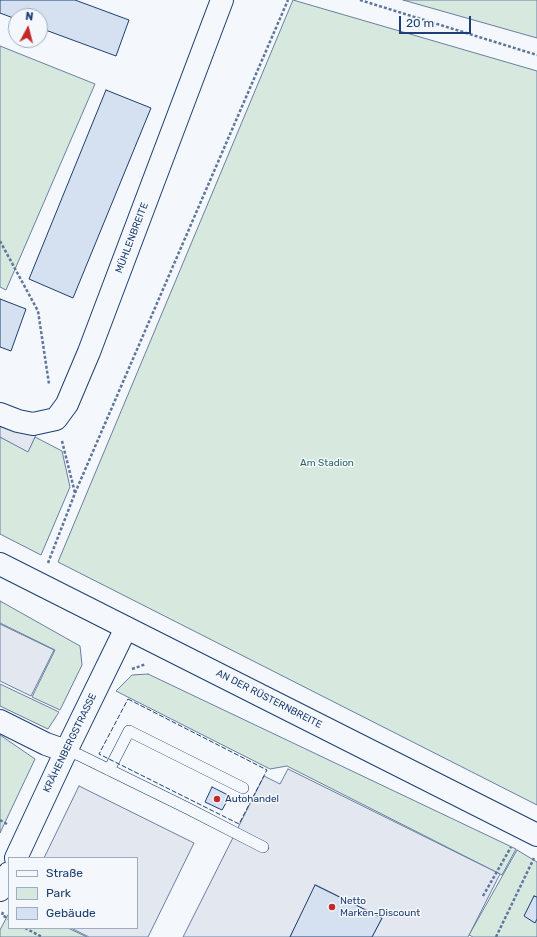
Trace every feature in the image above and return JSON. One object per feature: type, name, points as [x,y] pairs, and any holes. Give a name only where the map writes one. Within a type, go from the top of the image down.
[{"type":"street","name":"MÜHLENBREITE","points":[[56,419],[67,404],[76,386],[222,0]]},
{"type":"street","points":[[0,414],[18,421],[33,424],[56,419]]},
{"type":"street","name":"AN DER RÜSTERNBREITE","points":[[0,564],[537,835]]},
{"type":"street","name":"KRÄHENBERGSTRASSE","points":[[16,857],[126,628]]},
{"type":"street","points":[[0,721],[46,744],[66,751]]},
{"type":"street","points":[[0,890],[8,874]]},
{"type":"lane","points":[[109,770],[129,731],[243,788]]},
{"type":"lane","points":[[66,751],[79,755],[263,847]]},
{"type":"path","points":[[46,567],[75,493],[288,0]]},
{"type":"path","points":[[360,0],[537,55]]},
{"type":"path","points":[[0,241],[38,311],[56,419],[75,493]]},
{"type":"path","points":[[0,820],[8,824]]},
{"type":"path","points":[[483,896],[512,845]]},
{"type":"path","points":[[496,937],[534,858]]},
{"type":"path","points":[[28,929],[42,937]]},
{"type":"green space","name":"Am Stadion","points":[[293,0],[537,71],[537,805],[58,562]]},
{"type":"green space","points":[[403,0],[537,0],[537,38]]},
{"type":"green space","points":[[0,46],[95,84],[6,290],[0,287]]},
{"type":"green space","points":[[0,437],[28,451],[35,437],[62,451],[70,487],[41,555],[0,534]]},
{"type":"green space","points":[[0,601],[80,646],[82,665],[60,710],[32,697],[55,650],[0,623]]},
{"type":"green space","points":[[148,674],[516,849],[502,875],[287,766],[270,769],[116,691],[132,675]]},
{"type":"green space","points":[[0,684],[59,712],[48,729],[0,706]]},
{"type":"green space","points":[[0,735],[35,759],[0,833]]},
{"type":"green space","points":[[517,850],[537,862],[537,937],[473,937],[469,935]]},
{"type":"green space","points":[[8,915],[8,929],[70,929],[87,937],[0,937],[0,930]]},
{"type":"shaded area","points":[[0,414],[42,422],[28,452],[0,437]]},
{"type":"shaded area","points":[[0,624],[54,650],[31,696],[0,681]]},
{"type":"shaded area","points":[[288,769],[500,874],[468,937],[372,937],[382,918],[316,885],[290,937],[183,937],[264,776],[280,784]]},
{"type":"shaded area","points":[[79,786],[194,843],[148,937],[89,937],[73,929],[138,929],[138,857],[44,857]]},
{"type":"building","points":[[0,0],[75,0],[129,20],[116,56],[48,31],[48,8],[8,8],[8,16],[0,13]]},
{"type":"building","points":[[106,90],[151,108],[73,298],[29,279]]},
{"type":"building","points":[[0,299],[26,309],[11,351],[0,347]]},
{"type":"building","points":[[212,787],[230,796],[222,810],[205,802]]},
{"type":"building","name":"Netto Marken-Discount","points":[[315,885],[382,918],[372,937],[290,937]]},
{"type":"building","points":[[534,896],[537,897],[537,919],[535,923],[524,916]]},
{"type":"fence","points":[[128,699],[267,770],[239,824],[99,754],[128,699]]},
{"type":"place","name":"Autohandel","points":[[217,799]]},
{"type":"place","name":"Netto Marken-Discount","points":[[332,907]]}]
